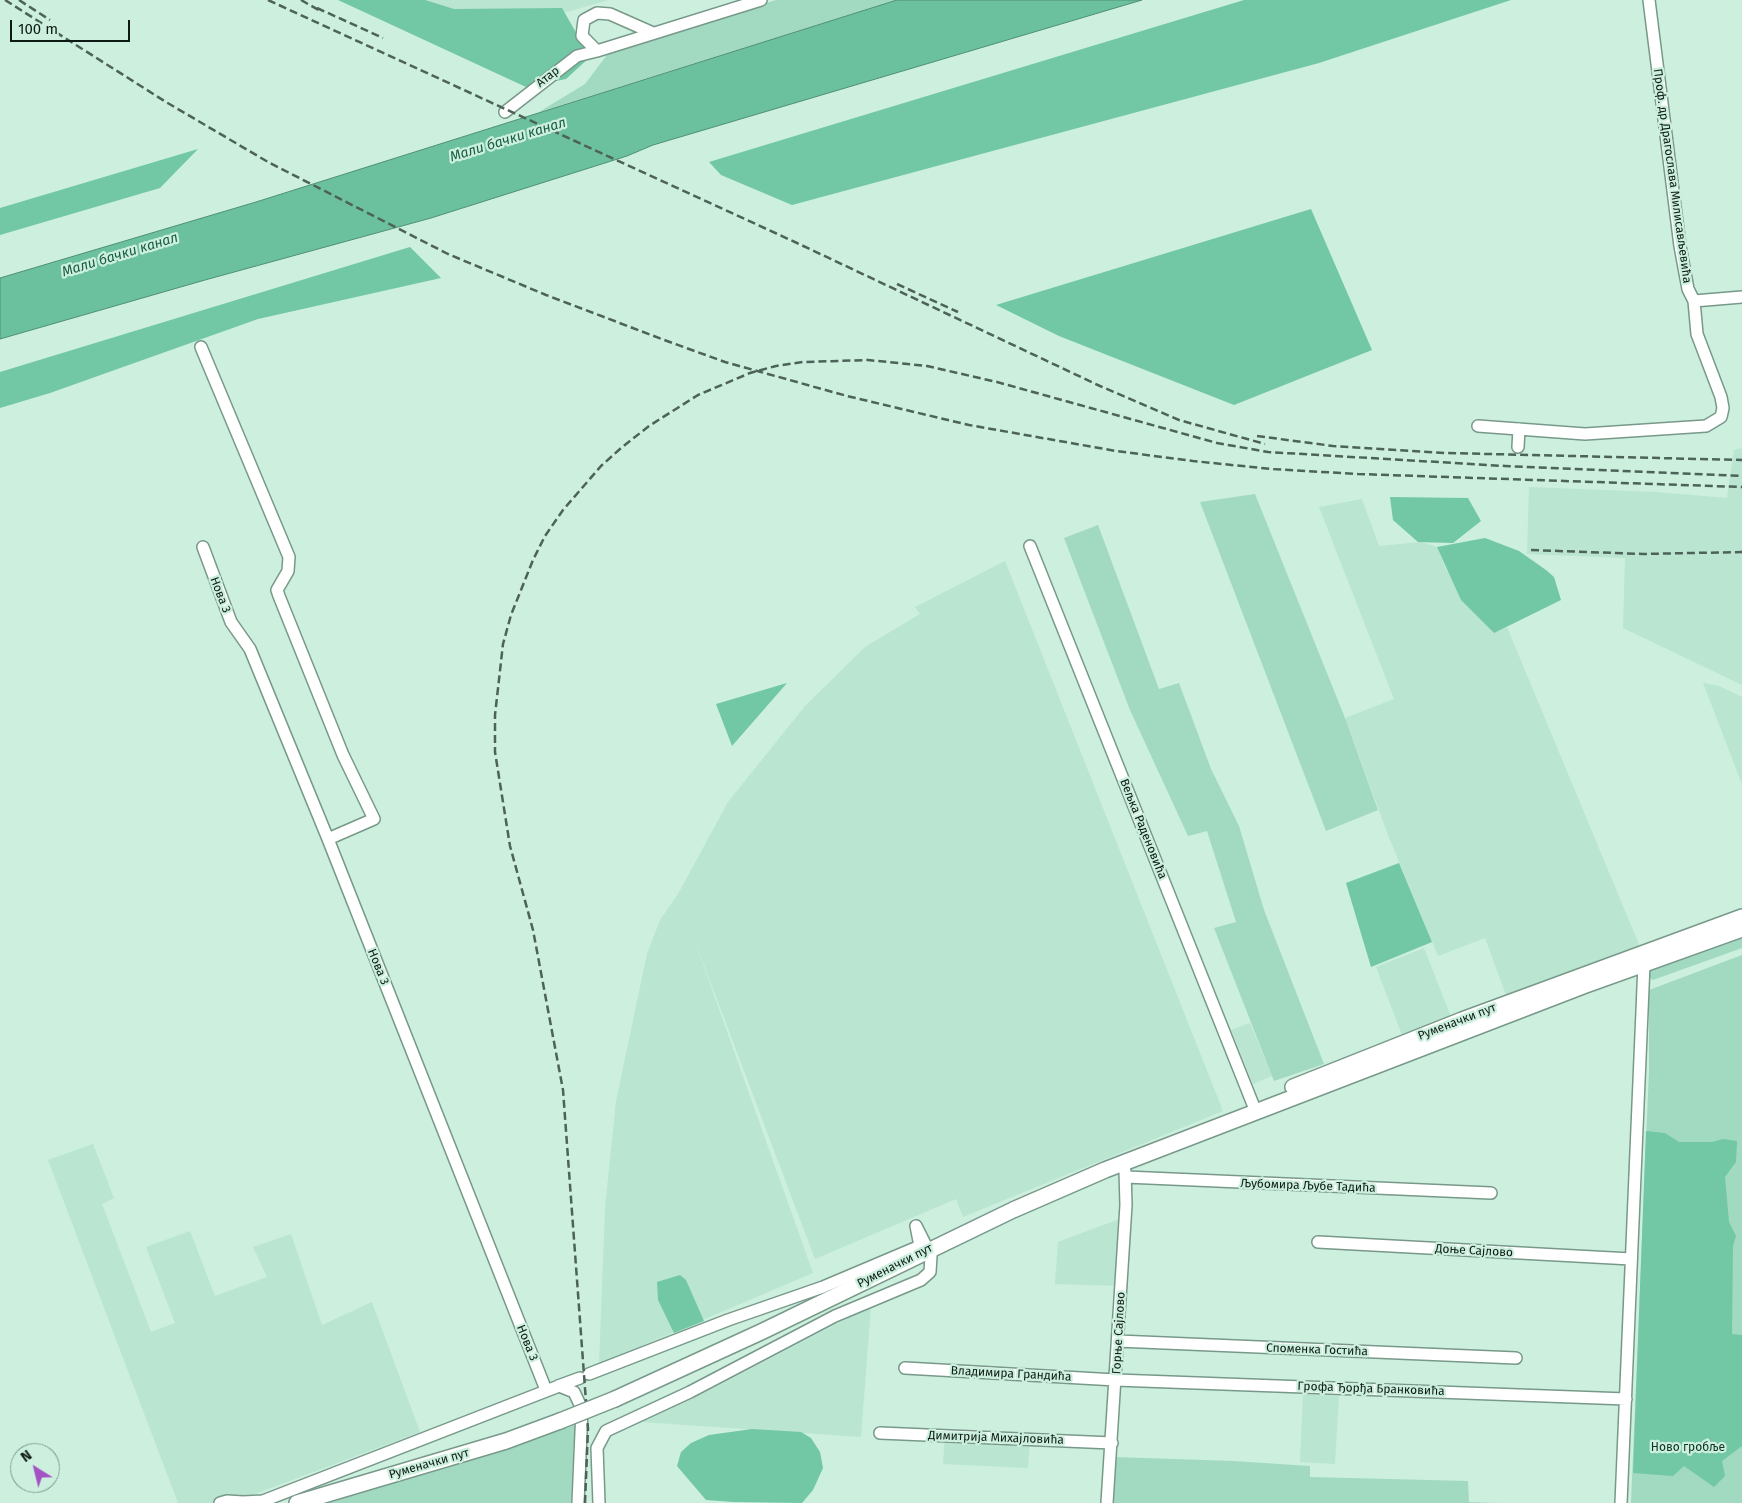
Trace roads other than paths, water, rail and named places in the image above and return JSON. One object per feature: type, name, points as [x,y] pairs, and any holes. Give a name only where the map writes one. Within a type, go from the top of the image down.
[{"type":"main road","name":"Руменачки пут","points":[[297,1503],[506,1441],[615,1399],[761,1332],[1013,1210],[1124,1170],[1178,1140],[1462,1020],[1742,917]]},
{"type":"main road","name":"Руменачки пут","points":[[1292,1093],[1742,929]]},
{"type":"street","name":"Атар","points":[[504,112],[577,56],[761,0]]},
{"type":"street","name":"Проф. др Драгослава Милисављевића","points":[[1519,429],[1585,434],[1706,426],[1721,417],[1723,408],[1721,397],[1697,334],[1694,301],[1688,289],[1680,246],[1649,0]]},
{"type":"street","points":[[597,51],[582,36],[584,20],[597,13],[610,14],[653,33]]},
{"type":"street","points":[[1694,301],[1742,297]]},
{"type":"street","points":[[201,347],[289,557],[288,571],[277,590],[279,596],[343,755],[374,819],[328,839]]},
{"type":"street","points":[[1478,426],[1519,429],[1518,447]]},
{"type":"street","name":"Вељка Раденовића","points":[[1030,546],[1255,1108]]},
{"type":"street","name":"Нова 3","points":[[203,547],[231,622],[250,649],[551,1389]]},
{"type":"street","points":[[1621,1503],[1644,964]]},
{"type":"street","name":"Љубомира Љубе Тадића","points":[[1124,1170],[1491,1193]]},
{"type":"street","name":"Горње Сајлово","points":[[1107,1503],[1118,1341],[1124,1170]]},
{"type":"street","points":[[220,1503],[227,1501],[253,1502],[268,1499],[728,1320],[823,1288],[920,1246],[916,1226],[932,1260],[932,1266],[928,1275],[921,1280],[835,1316],[690,1392],[606,1431],[597,1448],[599,1503]]},
{"type":"street","name":"Доње Сајлово","points":[[1318,1242],[1631,1259]]},
{"type":"street","name":"Споменка Гостића","points":[[1118,1341],[1516,1358]]},
{"type":"street","name":"Владимира Грандића","points":[[905,1368],[1116,1380]]},
{"type":"street","name":"Грофа Ђорђа Бранковића","points":[[1116,1380],[1626,1399]]},
{"type":"street","points":[[551,1389],[565,1387],[574,1392],[582,1409],[578,1503]]},
{"type":"street","name":"Димитрија Михајловића","points":[[880,1433],[1112,1443]]},
{"type":"water","name":"Мали бачки канал","points":[[897,0],[1142,0],[653,145],[627,156],[431,218],[0,339],[0,278],[256,202]]},
{"type":"railway","points":[[5,0],[166,102],[268,162],[448,254],[546,295],[725,362],[847,396],[969,425],[1116,451],[1193,461],[1271,469],[1358,474],[1742,487]]},
{"type":"railway","points":[[19,0],[50,20]]},
{"type":"railway","points":[[268,0],[797,243],[1100,386],[1179,420],[1265,444]]},
{"type":"railway","points":[[301,0],[322,12]]},
{"type":"railway","points":[[317,8],[383,38]]},
{"type":"railway","points":[[897,284],[958,312]]},
{"type":"railway","points":[[585,1503],[588,1429],[563,1090],[533,930],[510,846],[495,752],[495,715],[503,644],[511,615],[533,560],[545,536],[563,510],[601,466],[621,448],[649,426],[698,395],[750,373],[776,366],[803,362],[868,360],[927,366],[997,382],[1217,443],[1268,452],[1505,466],[1742,476]]},
{"type":"railway","points":[[1257,436],[1333,446],[1446,453],[1742,460]]},
{"type":"railway","points":[[1531,550],[1643,554],[1742,552]]},
{"type":"park label","name":"Ново гробље","points":[[1688,1448]]}]
